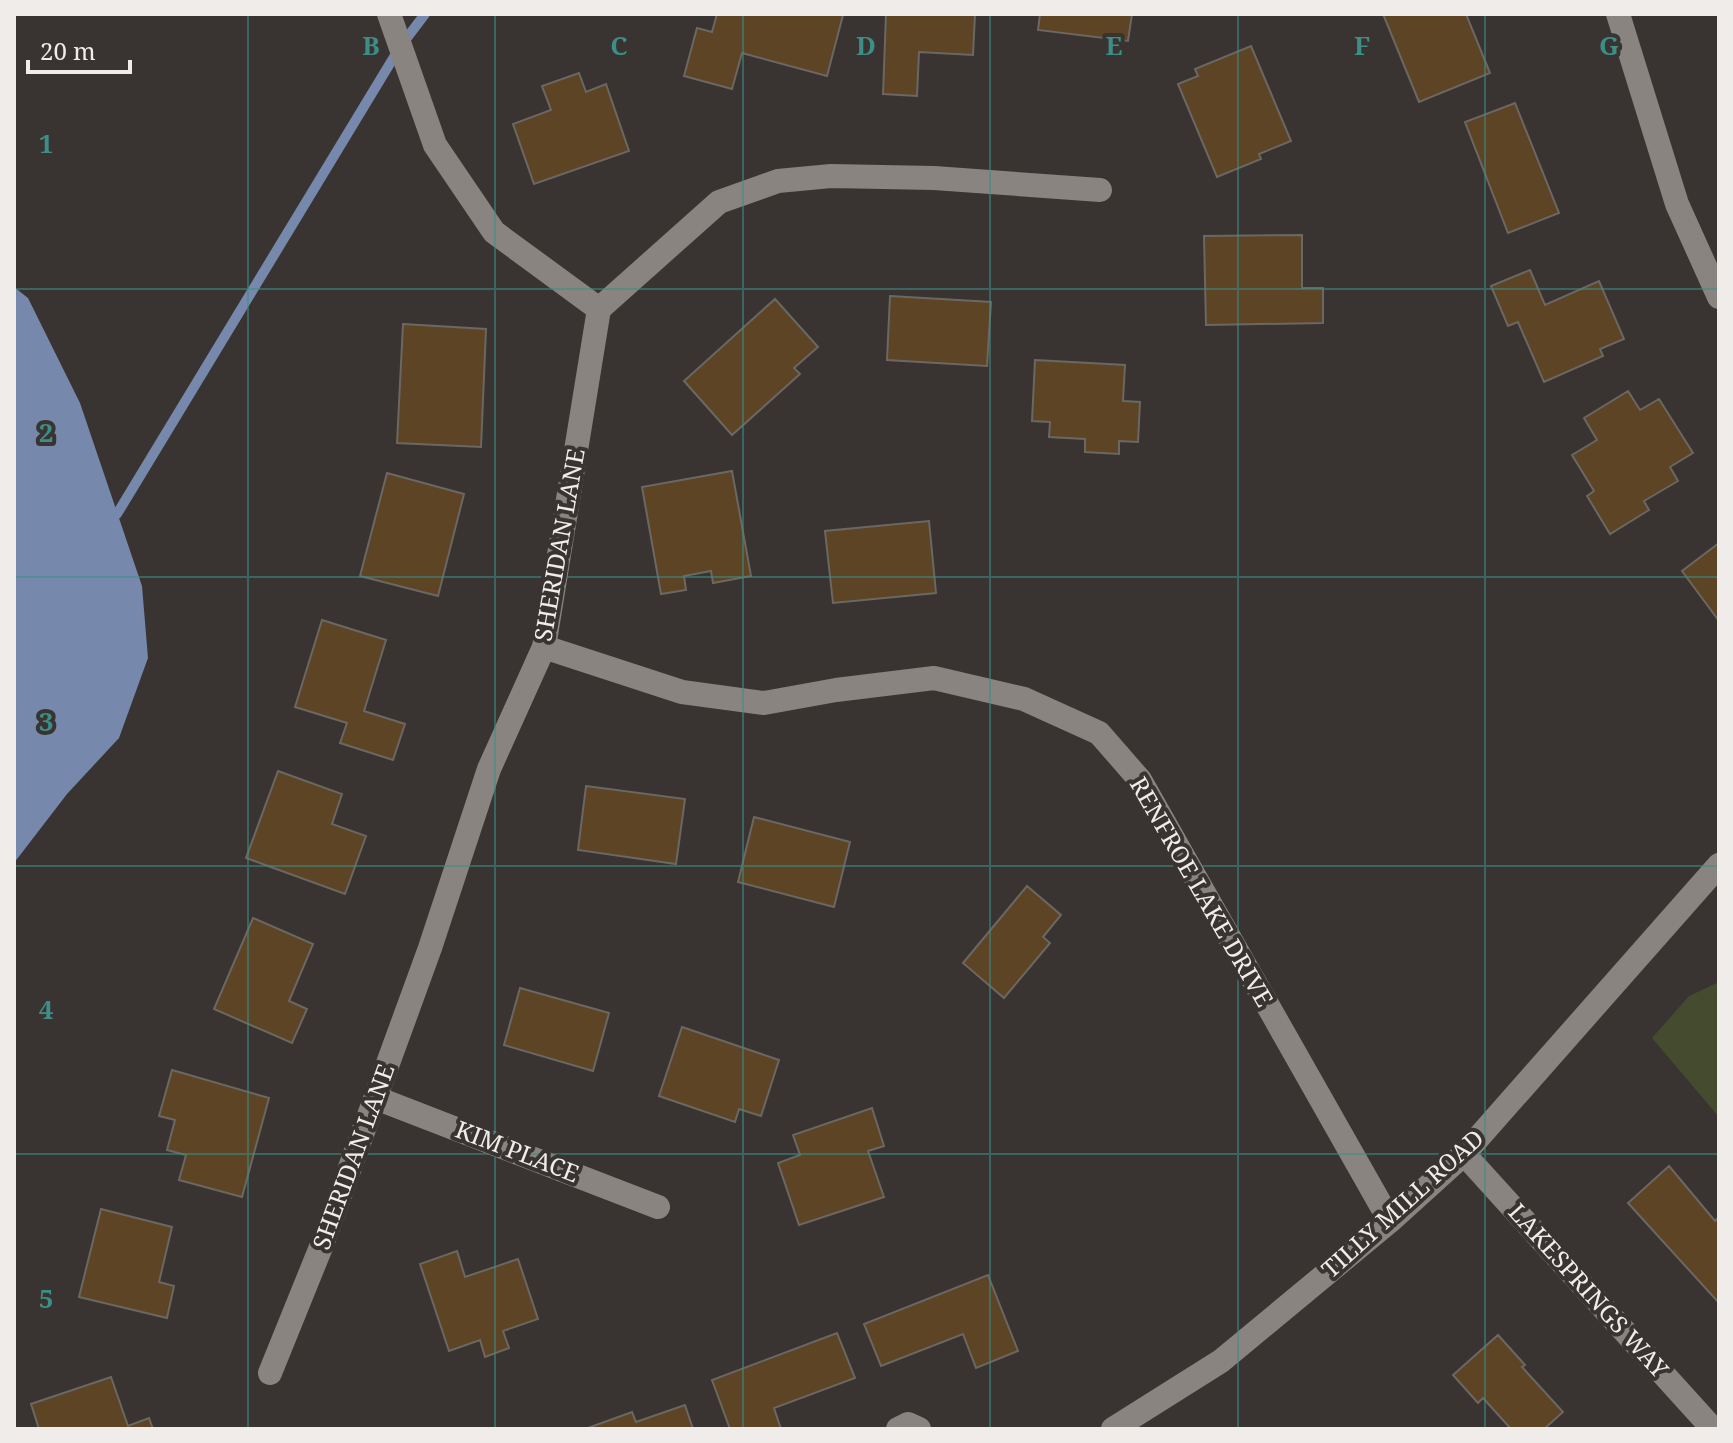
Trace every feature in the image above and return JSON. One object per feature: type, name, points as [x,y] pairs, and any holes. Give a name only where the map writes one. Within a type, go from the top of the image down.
[{"type":"street","points":[[389,14],[435,145],[494,232],[599,309],[719,202],[778,181],[831,176],[934,178],[1100,190]]},
{"type":"street","points":[[1618,14],[1677,204],[1719,297]]},
{"type":"street","name":"SHERIDAN LANE","points":[[270,1373],[376,1098],[489,769],[544,647],[599,309]]},
{"type":"street","name":"RENFROE LAKE DRIVE","points":[[544,647],[682,692],[764,703],[934,678],[1024,699],[1099,733],[1140,780],[1390,1221]]},
{"type":"street","name":"TILLY MILL ROAD","points":[[1113,1429],[1221,1361],[1390,1221],[1464,1154],[1719,865]]},
{"type":"street","name":"KIM PLACE","points":[[376,1098],[658,1207]]},
{"type":"street","name":"LAKESPRINGS WAY","points":[[1464,1154],[1713,1429]]},
{"type":"street","points":[[898,1429],[908,1424],[919,1429]]},
{"type":"green space","points":[[1719,982],[1719,1117],[1652,1038],[1689,996]]},
{"type":"water","points":[[14,287],[28,298],[80,403],[142,586],[148,658],[119,738],[67,794],[14,863]]},
{"type":"building","points":[[717,14],[843,15],[827,76],[742,53],[732,89],[684,76],[697,28],[712,32]]},
{"type":"building","points":[[886,14],[975,14],[973,55],[919,52],[917,96],[883,94]]},
{"type":"building","points":[[1040,14],[1132,14],[1128,41],[1038,30]]},
{"type":"building","points":[[1383,14],[1466,14],[1490,73],[1419,102]]},
{"type":"building","points":[[1251,46],[1291,141],[1259,154],[1261,159],[1217,177],[1178,84],[1198,76],[1195,69]]},
{"type":"building","points":[[579,73],[586,92],[606,84],[629,151],[534,184],[513,124],[551,110],[542,86]]},
{"type":"building","points":[[1515,103],[1559,213],[1508,233],[1465,122]]},
{"type":"building","points":[[1302,235],[1302,288],[1323,288],[1323,323],[1206,325],[1204,236]]},
{"type":"building","points":[[1530,270],[1545,305],[1599,281],[1624,339],[1600,349],[1603,356],[1544,382],[1518,322],[1508,326],[1491,286]]},
{"type":"building","points":[[890,296],[991,302],[987,366],[887,360]]},
{"type":"building","points":[[775,299],[818,347],[794,368],[800,374],[732,435],[684,381]]},
{"type":"building","points":[[403,324],[486,329],[481,447],[397,443]]},
{"type":"building","points":[[1035,360],[1125,365],[1123,401],[1140,402],[1138,442],[1119,441],[1119,454],[1085,452],[1085,439],[1049,437],[1050,422],[1032,421]]},
{"type":"building","points":[[1628,391],[1640,410],[1659,399],[1693,453],[1670,467],[1678,481],[1644,501],[1649,510],[1610,534],[1587,496],[1594,491],[1572,455],[1597,440],[1584,418]]},
{"type":"building","points":[[732,471],[751,576],[713,583],[711,571],[684,576],[686,590],[661,594],[642,487]]},
{"type":"building","points":[[387,473],[464,494],[438,596],[360,576]]},
{"type":"building","points":[[929,521],[936,593],[833,603],[825,531]]},
{"type":"building","points":[[1719,543],[1719,621],[1682,571]]},
{"type":"building","points":[[322,620],[386,640],[364,711],[405,724],[393,760],[340,743],[347,723],[295,707]]},
{"type":"building","points":[[278,771],[342,794],[332,824],[366,836],[345,894],[246,858]]},
{"type":"building","points":[[586,786],[685,799],[676,864],[578,850]]},
{"type":"building","points":[[754,817],[850,842],[834,907],[738,882]]},
{"type":"building","points":[[1027,886],[1061,915],[1043,937],[1050,943],[1004,998],[963,963]]},
{"type":"building","points":[[253,918],[313,944],[289,1001],[307,1009],[292,1043],[214,1009]]},
{"type":"building","points":[[520,988],[609,1013],[593,1071],[504,1045]]},
{"type":"building","points":[[682,1027],[779,1060],[761,1116],[739,1109],[735,1122],[659,1096]]},
{"type":"building","points":[[172,1070],[269,1098],[242,1197],[179,1180],[186,1155],[167,1150],[175,1120],[159,1116]]},
{"type":"building","points":[[872,1108],[884,1146],[868,1151],[884,1197],[799,1225],[778,1163],[800,1155],[793,1135]]},
{"type":"building","points":[[1669,1166],[1715,1221],[1719,1217],[1719,1303],[1628,1203]]},
{"type":"building","points":[[101,1209],[172,1227],[159,1282],[174,1286],[167,1318],[79,1297]]},
{"type":"building","points":[[457,1251],[465,1277],[518,1259],[538,1319],[503,1331],[509,1348],[485,1357],[480,1340],[449,1351],[420,1264]]},
{"type":"building","points":[[988,1275],[1018,1351],[976,1368],[963,1334],[881,1366],[864,1324]]},
{"type":"building","points":[[837,1333],[855,1378],[774,1408],[781,1429],[730,1429],[712,1380]]},
{"type":"building","points":[[1498,1335],[1563,1412],[1544,1429],[1511,1429],[1483,1398],[1478,1403],[1453,1375]]},
{"type":"building","points":[[111,1377],[128,1426],[149,1418],[153,1429],[39,1429],[31,1404]]},
{"type":"building","points":[[685,1405],[693,1429],[585,1429],[632,1412],[636,1422]]},
{"type":"waterway","points":[[117,514],[400,47],[425,14]]}]
